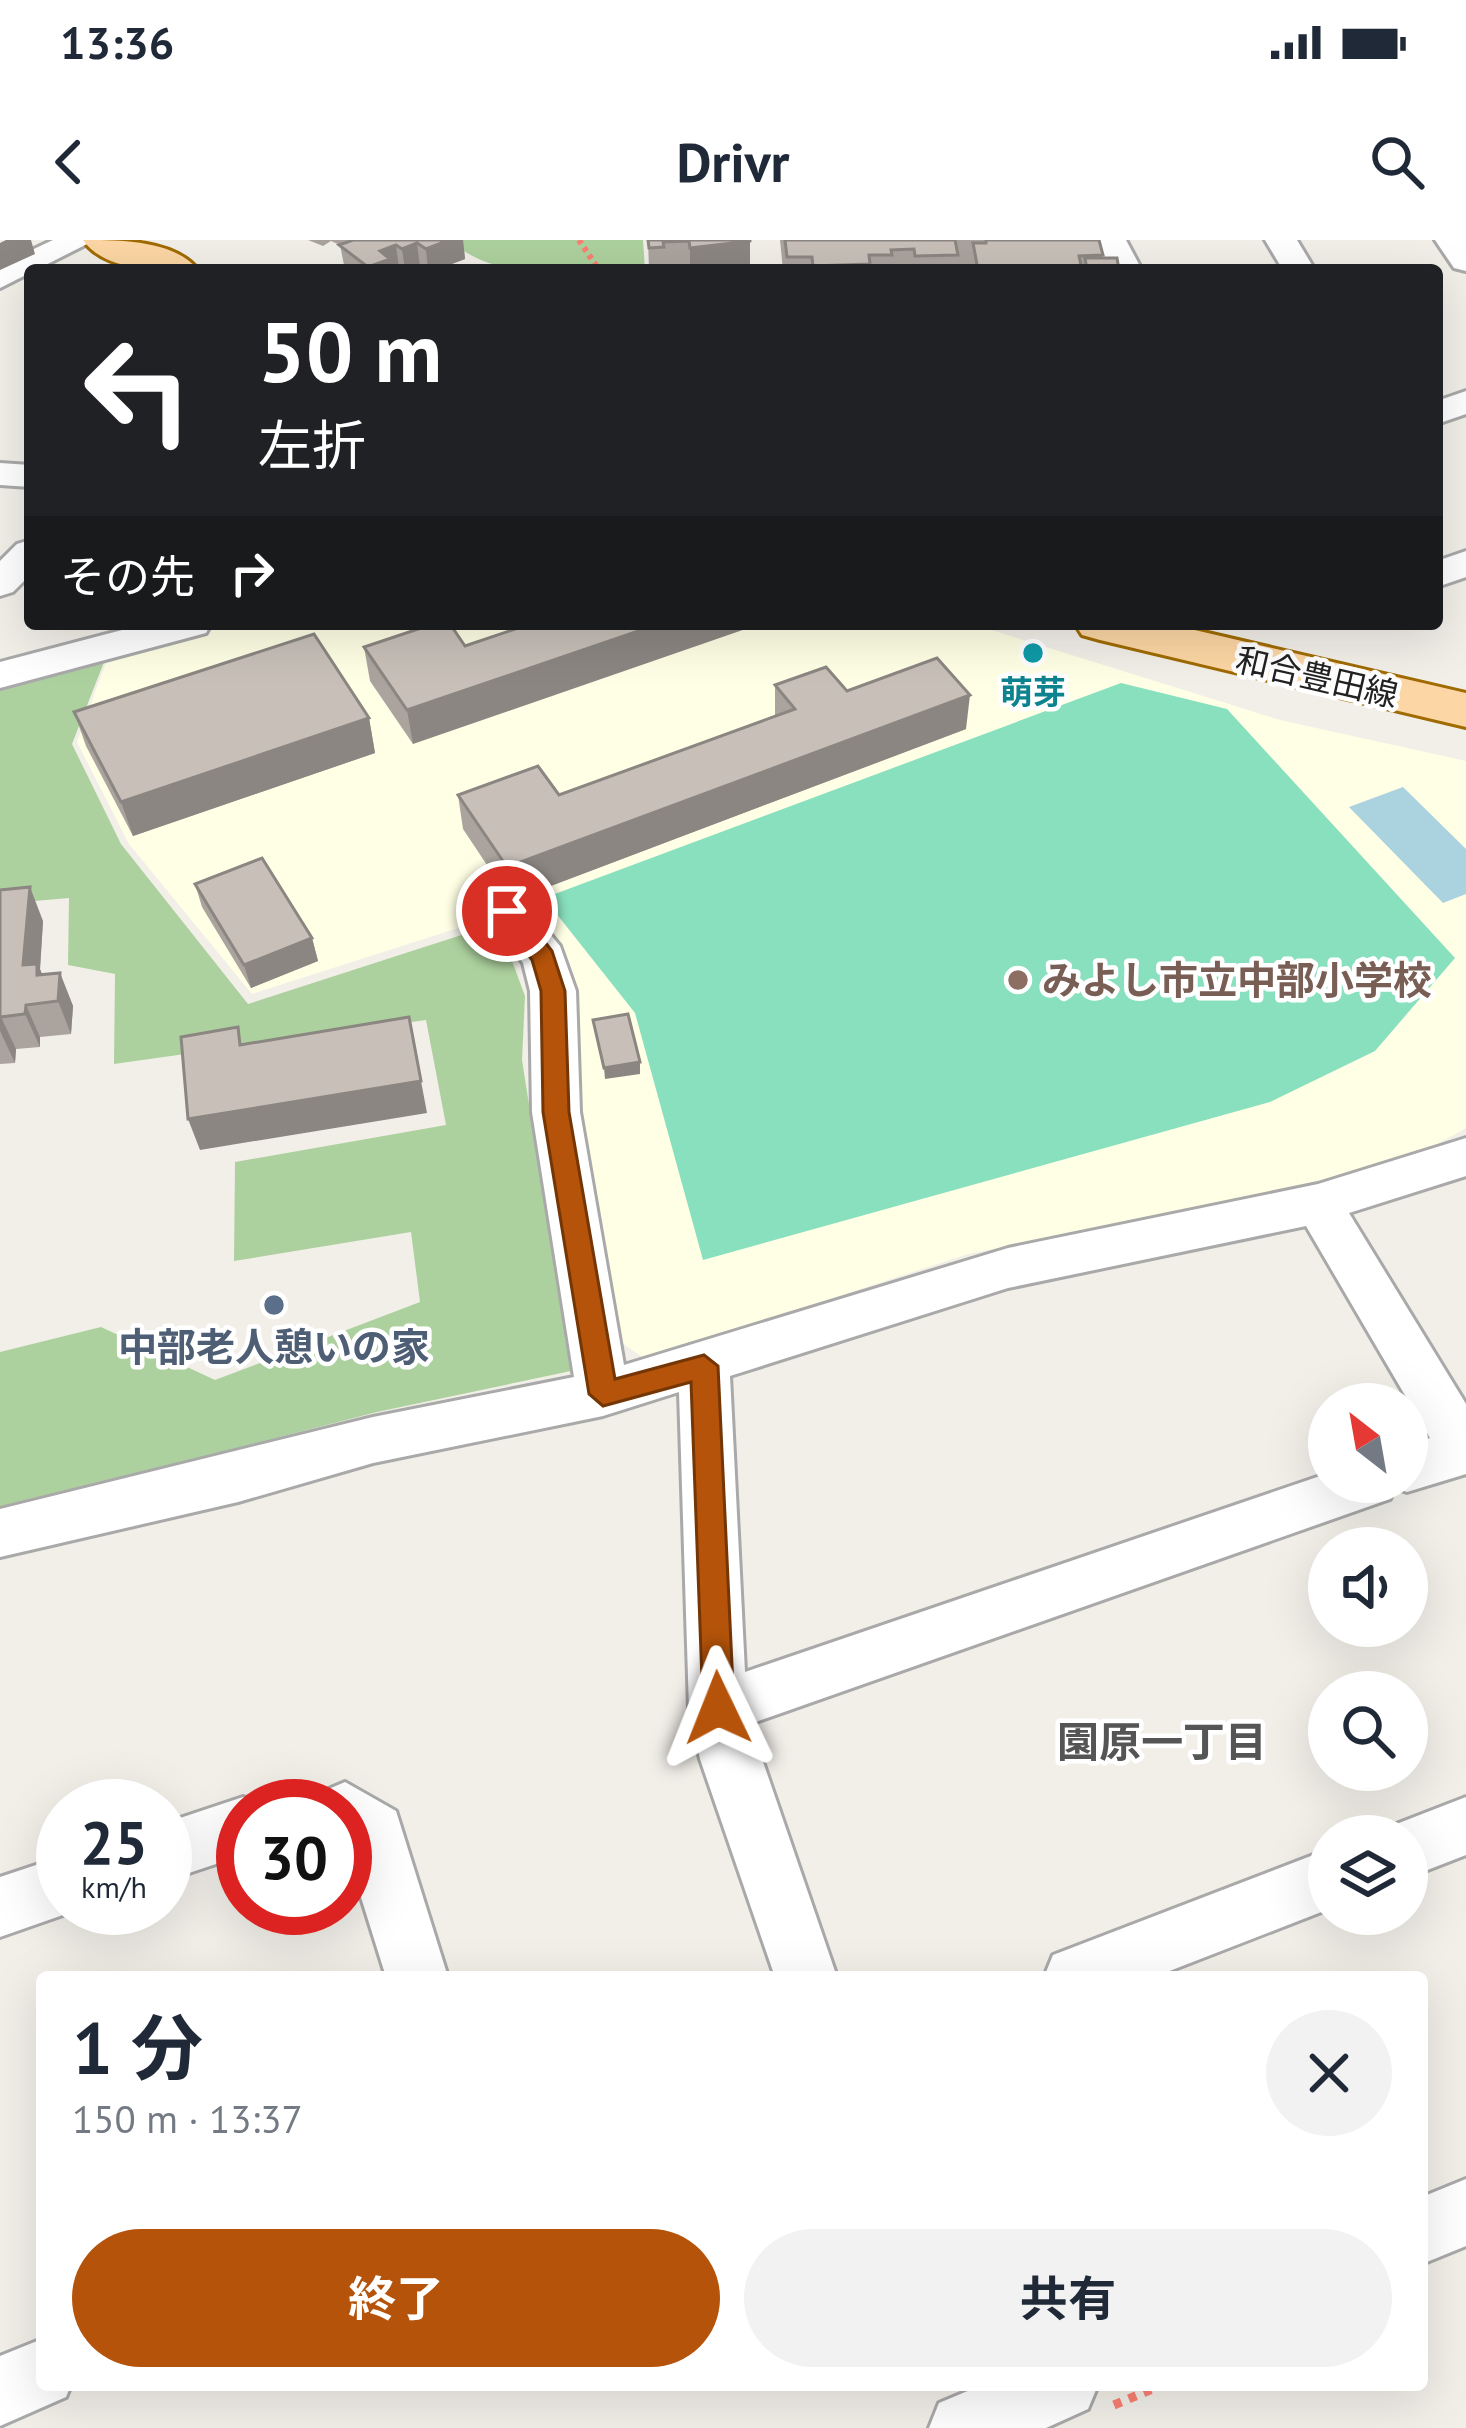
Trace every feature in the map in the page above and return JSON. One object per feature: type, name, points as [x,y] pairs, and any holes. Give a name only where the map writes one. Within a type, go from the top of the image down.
[{"type":"main road","points":[[104,240],[162,264]]},
{"type":"main road","name":"和合豊田線","points":[[1126,630],[1466,710]]},
{"type":"street","points":[[29,264],[79,240]]},
{"type":"street","points":[[0,584],[24,558]]},
{"type":"street","points":[[0,675],[169,630]]},
{"type":"street","points":[[507,911],[544,958],[553,991],[556,1112],[603,1394]]},
{"type":"street","points":[[0,1533],[238,1478],[373,1440],[603,1394],[1008,1268],[1318,1204],[1466,1157]]},
{"type":"street","points":[[1318,1204],[1466,1450],[1428,1462]]},
{"type":"street","points":[[704,1366],[718,1708],[729,1759],[804,1971]]},
{"type":"street","points":[[718,1708],[1310,1503]]},
{"type":"street","points":[[1428,1841],[1466,1826]]},
{"type":"street","points":[[372,1830],[415,1971]]},
{"type":"street","points":[[1091,1971],[1308,1887]]},
{"type":"street","points":[[0,1907],[36,1895]]},
{"type":"street","points":[[1428,2228],[1466,2212]]},
{"type":"street","points":[[0,2391],[36,2376]]},
{"type":"street","points":[[969,2416],[1046,2391]]},
{"type":"shaded area","name":"みよし市立中部小学校","points":[[211,630],[991,630],[1280,720],[1466,761],[1466,1128],[1411,1159],[1307,1186],[968,1254],[645,1359],[615,1338],[578,1123],[569,966],[527,906],[252,994],[129,844],[77,742],[106,662]]},
{"type":"green space","points":[[449,240],[643,240],[645,264],[492,264]]},
{"type":"green space","points":[[104,662],[72,744],[121,844],[248,1004],[480,929],[511,958],[525,996],[522,1060],[571,1371],[377,1412],[0,1509],[0,1352],[101,1327],[215,1380],[420,1302],[411,1232],[234,1261],[235,1162],[446,1125],[426,1020],[114,1064],[115,974],[68,965],[69,898],[0,904],[0,683]]},
{"type":"green space","points":[[1121,683],[1227,709],[1455,958],[1375,1051],[1270,1102],[703,1260],[635,1013],[544,898]]},
{"type":"water","points":[[1403,787],[1466,849],[1466,894],[1443,903],[1349,807]]},
{"type":"building","points":[[353,240],[449,240],[426,249],[417,243],[402,249],[396,245],[380,251],[390,259],[376,264],[364,264],[339,245]]},
{"type":"building","points":[[648,240],[750,241],[690,248],[689,241],[663,242],[664,247],[649,248]]},
{"type":"building","points":[[785,240],[955,240],[958,255],[915,256],[914,249],[891,250],[892,255],[869,255],[870,264],[813,264],[812,257],[787,257]]},
{"type":"building","points":[[1099,240],[1103,255],[1079,256],[1081,264],[977,264],[973,243]]},
{"type":"building","points":[[1085,258],[1117,258],[1118,264],[1086,264]]},
{"type":"building","points":[[415,630],[454,630],[465,646],[512,630],[641,630],[407,710],[364,647]]},
{"type":"building","points":[[314,634],[369,718],[121,802],[74,712]]},
{"type":"building","points":[[937,658],[970,695],[507,867],[458,795],[538,766],[559,795],[795,709],[775,685],[826,667],[847,691]]},
{"type":"building","points":[[262,858],[312,938],[244,965],[195,884]]},
{"type":"building","points":[[30,887],[23,965],[37,964],[37,975],[60,973],[58,1001],[26,1005],[25,1014],[1,1017],[0,1029],[0,890]]},
{"type":"building","points":[[628,1014],[640,1062],[604,1068],[593,1020]]},
{"type":"building","points":[[409,1017],[421,1081],[188,1119],[181,1037],[238,1027],[240,1045]]},
{"type":"place","name":"萌芽","points":[[1033,653]]},
{"type":"place","name":"みよし市立中部小学校","points":[[1018,980]]},
{"type":"place","name":"中部老人憩いの家","points":[[274,1305]]},
{"type":"district","name":"園原一丁目","points":[[1162,1742]]},
{"type":"route","points":[[507,911],[544,958],[553,991],[551,1069],[556,1112],[603,1394],[704,1366],[718,1708]]}]
